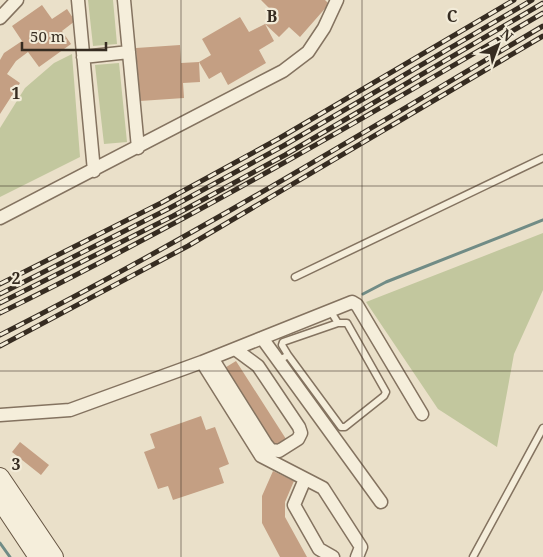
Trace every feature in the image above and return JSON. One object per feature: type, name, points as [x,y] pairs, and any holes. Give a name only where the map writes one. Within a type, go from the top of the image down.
[{"type":"street","points":[[0,18],[17,0]]},
{"type":"street","points":[[78,0],[94,171]]},
{"type":"street","points":[[124,0],[138,148]]},
{"type":"street","points":[[0,218],[94,171],[283,71],[308,52],[324,28],[337,0]]},
{"type":"street","points":[[83,57],[129,52]]},
{"type":"street","points":[[0,415],[70,410],[238,352],[262,338],[352,302],[358,305],[422,414]]},
{"type":"street","points":[[262,338],[283,358],[327,418],[380,502]]},
{"type":"street","points":[[211,362],[266,444],[271,450],[279,451],[298,438],[301,433],[299,427],[258,366],[238,352]]},
{"type":"street","points":[[211,362],[261,456],[324,488],[361,548],[357,557]]},
{"type":"street","points":[[0,477],[54,557]]},
{"type":"street","points":[[305,479],[294,505],[319,549],[333,557]]},
{"type":"street","points":[[0,500],[38,557]]},
{"type":"lane","points":[[295,277],[543,158]]},
{"type":"lane","points":[[331,312],[338,323]]},
{"type":"lane","points":[[283,358],[283,342],[338,323],[347,324],[386,392],[384,396],[345,427],[341,427],[327,418]]},
{"type":"lane","points":[[473,557],[543,428]]},
{"type":"green space","points":[[88,0],[113,0],[117,44],[93,46]]},
{"type":"green space","points":[[72,54],[80,157],[0,197],[0,128],[25,88],[54,63]]},
{"type":"green space","points":[[119,63],[127,142],[104,144],[95,65]]},
{"type":"green space","points":[[543,233],[543,290],[514,354],[497,447],[438,409],[366,302]]},
{"type":"building","points":[[261,0],[325,0],[329,4],[300,37],[289,27],[279,37],[265,24],[274,13]]},
{"type":"building","points":[[42,5],[52,19],[67,9],[75,21],[62,31],[71,44],[39,67],[28,52],[16,61],[7,74],[20,83],[0,114],[0,60],[4,53],[22,41],[12,26]]},
{"type":"building","points":[[240,17],[249,32],[265,24],[274,41],[259,50],[266,63],[228,85],[221,72],[209,79],[199,62],[211,55],[202,39]]},
{"type":"building","points":[[180,45],[181,63],[199,62],[200,82],[183,83],[184,98],[140,101],[136,48]]},
{"type":"building","points":[[236,361],[286,439],[273,447],[223,369]]},
{"type":"building","points":[[201,416],[206,430],[215,427],[229,464],[219,468],[224,483],[173,500],[168,486],[158,489],[144,452],[155,448],[150,434]]},
{"type":"building","points":[[20,442],[49,465],[41,475],[12,452]]},
{"type":"building","points":[[273,471],[294,481],[285,502],[285,517],[307,557],[280,557],[262,523],[262,496]]},
{"type":"waterway","points":[[363,294],[386,282],[543,220]]},
{"type":"waterway","points":[[0,543],[10,557]]},
{"type":"railway","points":[[0,284],[161,203],[278,139],[514,0]]},
{"type":"railway","points":[[0,294],[168,209],[283,146],[532,0]]},
{"type":"railway","points":[[0,303],[173,216],[285,155],[543,3]]},
{"type":"railway","points":[[0,313],[206,206],[342,130],[543,13]]},
{"type":"railway","points":[[0,335],[206,224],[342,146],[543,26]]},
{"type":"railway","points":[[0,346],[188,246],[543,36]]}]
